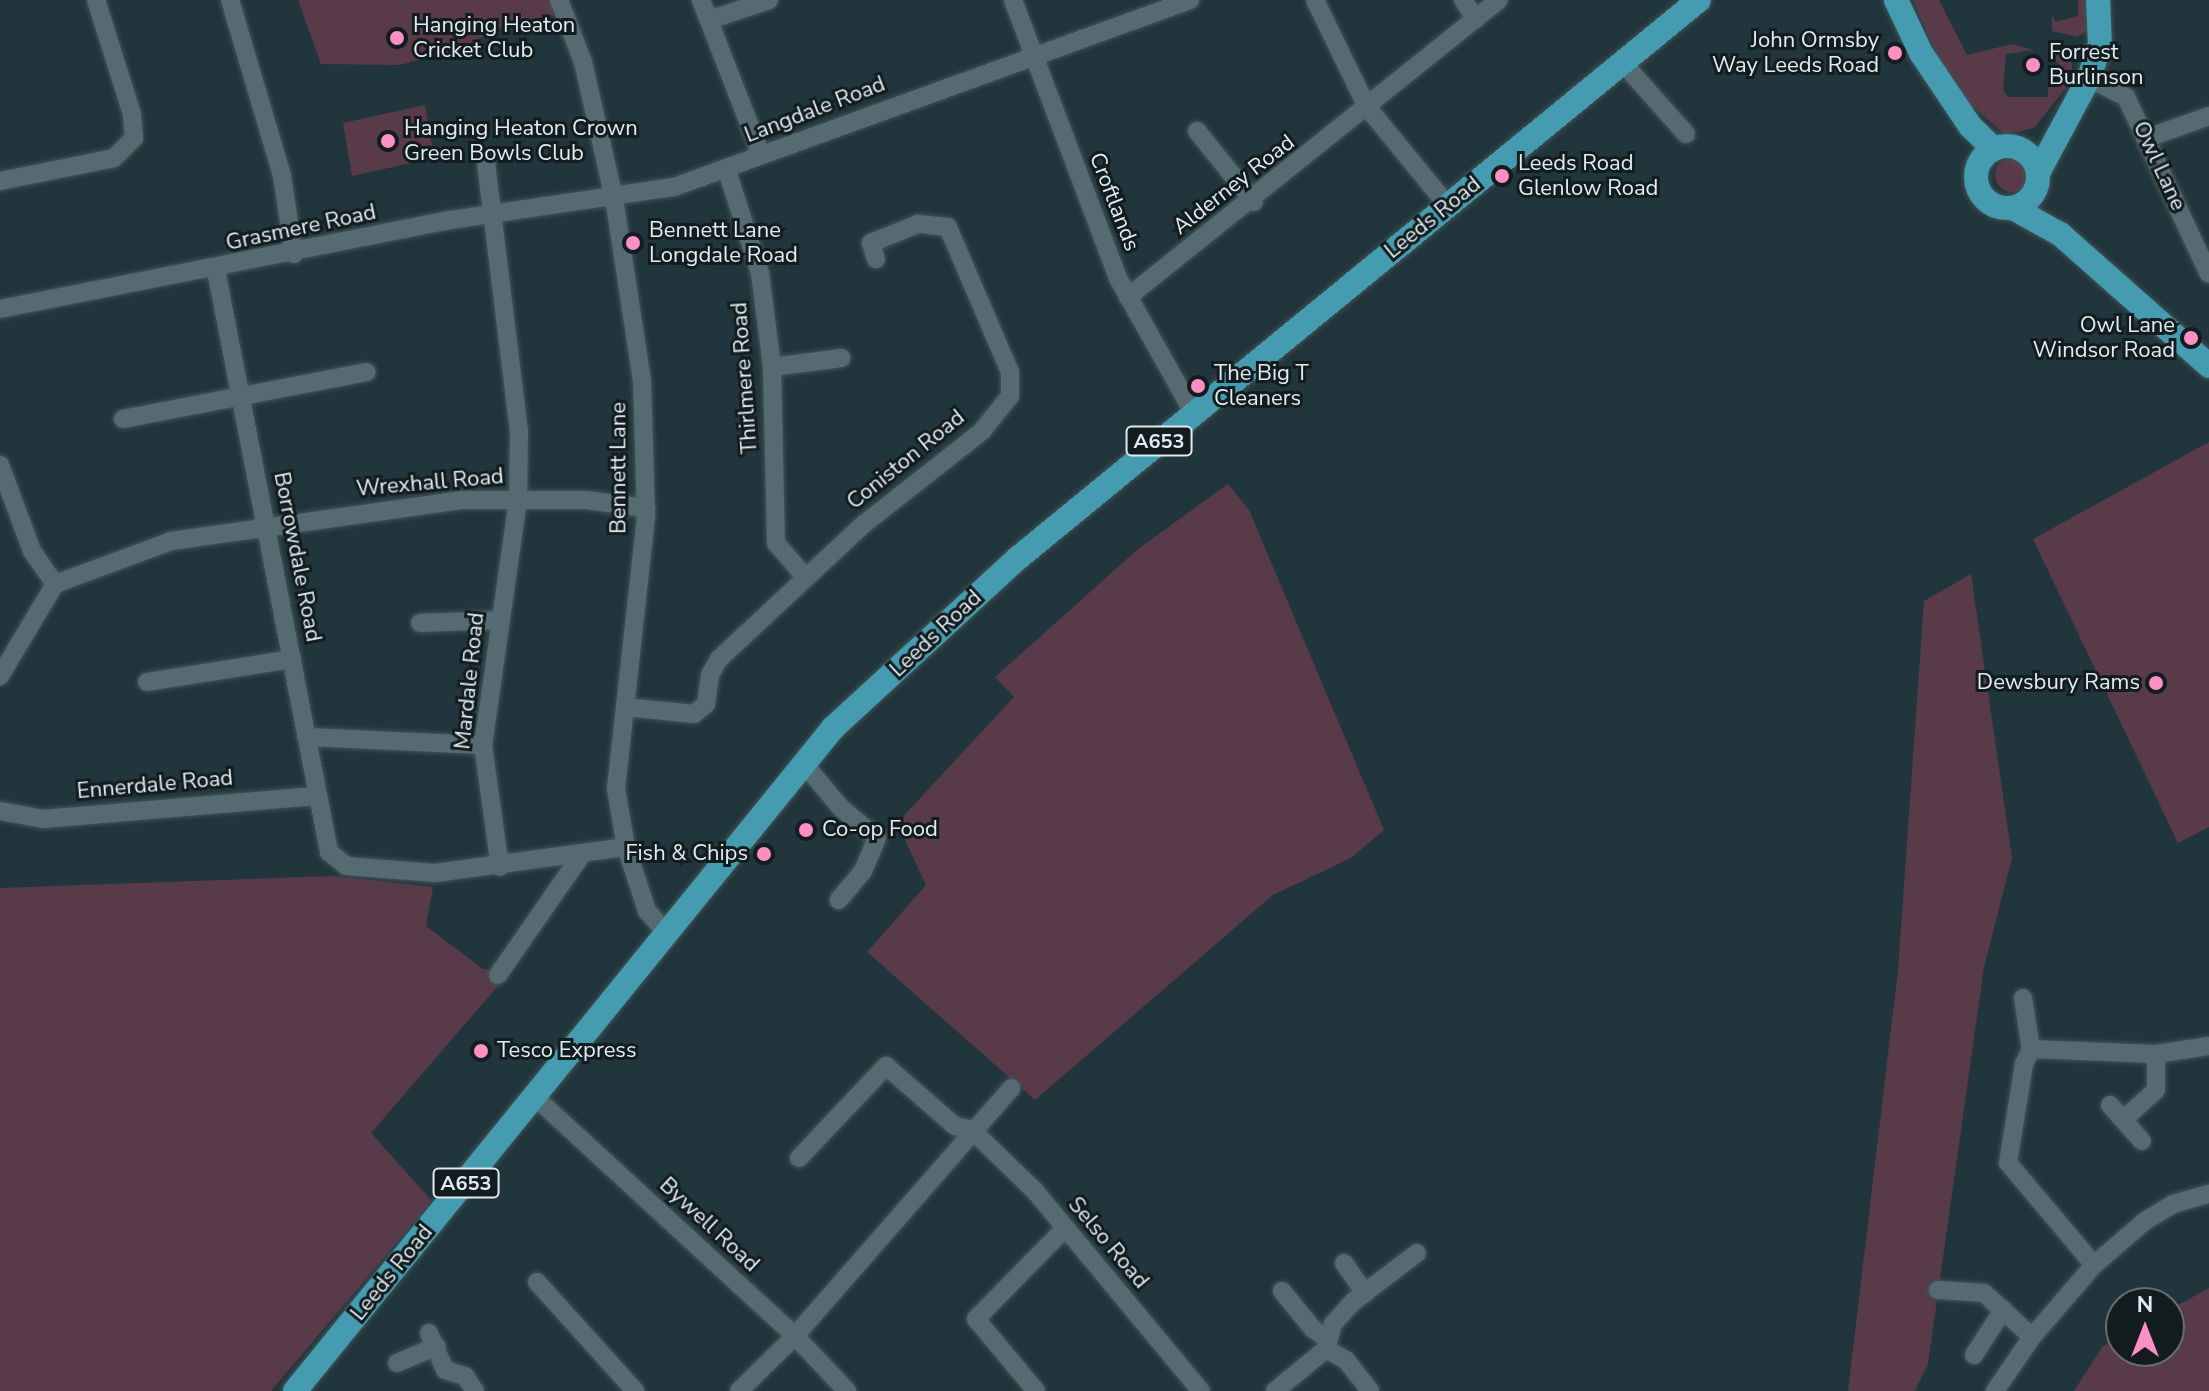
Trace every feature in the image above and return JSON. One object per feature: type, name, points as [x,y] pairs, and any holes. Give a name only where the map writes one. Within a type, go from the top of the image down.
[{"type":"main road","name":"Leeds Road","points":[[295,1391],[833,728],[1018,558],[1699,0]]},
{"type":"main road","points":[[1896,0],[1921,53],[1970,126],[1997,153],[2060,234],[2209,366]]},
{"type":"main road","points":[[2028,192],[2089,78],[2100,45],[2098,0]]},
{"type":"main road","points":[[2028,192],[1983,198],[1976,185],[1997,153],[2056,135]]},
{"type":"street","points":[[0,181],[114,158],[134,138],[132,114],[96,0]]},
{"type":"street","points":[[230,0],[282,176],[294,254]]},
{"type":"street","name":"Bennett Lane","points":[[559,0],[583,62],[614,198],[642,380],[646,508],[616,789],[626,847],[647,911],[666,932]]},
{"type":"street","points":[[701,0],[761,155]]},
{"type":"street","points":[[709,20],[769,0]]},
{"type":"street","name":"Croftlands","points":[[1013,0],[1030,54],[1128,297],[1193,412]]},
{"type":"street","name":"Langdale Road","points":[[614,198],[727,171],[761,155],[1030,54],[1190,0]]},
{"type":"street","points":[[1315,0],[1367,107],[1448,206]]},
{"type":"street","points":[[1463,0],[1476,19]]},
{"type":"street","name":"Alderney Road","points":[[1128,297],[1254,202],[1499,0]]},
{"type":"street","points":[[1623,63],[1686,134]]},
{"type":"street","name":"Owl Lane","points":[[2089,78],[2126,97],[2209,274]]},
{"type":"street","points":[[2147,138],[2209,116]]},
{"type":"street","points":[[1197,131],[1254,202]]},
{"type":"street","name":"Mardale Road","points":[[486,163],[519,432],[518,500],[483,745],[500,867]]},
{"type":"street","name":"Thirlmere Road","points":[[727,171],[760,273],[772,367],[776,543],[805,577]]},
{"type":"street","name":"Grasmere Road","points":[[0,309],[216,270],[493,213],[614,198]]},
{"type":"street","name":"Coniston Road","points":[[625,707],[694,714],[706,704],[710,675],[719,659],[805,577],[982,431],[1010,396],[1010,372],[948,227],[918,224],[871,243],[876,259]]},
{"type":"street","name":"Borrowdale Road","points":[[216,270],[329,852],[346,866],[435,873],[500,867]]},
{"type":"street","points":[[772,367],[841,358]]},
{"type":"street","points":[[123,419],[367,372]]},
{"type":"street","points":[[0,465],[32,551],[55,584]]},
{"type":"street","name":"Wrexhall Road","points":[[266,524],[463,500],[586,500],[646,508]]},
{"type":"street","points":[[0,676],[55,584],[171,541],[266,524]]},
{"type":"street","points":[[420,623],[500,620]]},
{"type":"street","points":[[147,682],[292,659]]},
{"type":"street","points":[[306,737],[483,745]]},
{"type":"street","points":[[805,765],[840,807],[877,838],[863,871],[839,900]]},
{"type":"street","name":"Ennerdale Road","points":[[0,811],[43,819],[316,796]]},
{"type":"street","points":[[500,867],[626,847]]},
{"type":"street","points":[[498,975],[582,854]]},
{"type":"street","points":[[2023,998],[2031,1049],[2024,1064],[2008,1163],[2094,1265]]},
{"type":"street","points":[[2031,1049],[2156,1054],[2209,1046]]},
{"type":"street","points":[[2124,1119],[2156,1090],[2156,1054]]},
{"type":"street","name":"Selso Road","points":[[799,1158],[886,1066],[955,1126],[972,1130],[1034,1190],[1201,1391]]},
{"type":"street","points":[[739,1391],[795,1336],[1011,1088]]},
{"type":"street","name":"Bywell Road","points":[[535,1097],[795,1336],[847,1391]]},
{"type":"street","points":[[2110,1105],[2142,1141]]},
{"type":"street","points":[[1995,1391],[2032,1337],[2094,1265],[2145,1221],[2173,1204],[2209,1194]]},
{"type":"street","points":[[1036,1391],[976,1319],[1064,1229]]},
{"type":"street","points":[[1275,1391],[1327,1344],[1333,1324],[1365,1293],[1417,1253]]},
{"type":"street","points":[[1344,1263],[1365,1293]]},
{"type":"street","points":[[537,1282],[635,1391]]},
{"type":"street","points":[[1938,1290],[1984,1293],[2032,1337]]},
{"type":"street","points":[[1282,1291],[1313,1329],[1346,1360],[1370,1391]]},
{"type":"street","points":[[1974,1355],[2003,1310]]},
{"type":"street","points":[[397,1363],[433,1339],[445,1370],[465,1376],[475,1391]]},
{"type":"shaded area","name":"Hanging Heaton Cricket Club","points":[[298,0],[559,0],[563,12],[500,28],[462,48],[400,65],[321,64]]},
{"type":"shaded area","points":[[1913,0],[1939,0],[1967,55],[2012,44],[2034,50],[2006,54],[2003,90],[2008,97],[2048,97],[2048,83],[2055,87],[2065,70],[2055,60],[2057,53],[2072,63],[2072,80],[2034,128],[2005,135],[1966,100],[1940,62]]},
{"type":"shaded area","points":[[2078,0],[2087,0],[2088,31],[2078,37],[2052,31],[2052,14],[2055,22],[2078,16]]},
{"type":"shaded area","name":"Hanging Heaton Crown Green Bowls Club","points":[[425,105],[434,158],[352,176],[343,123]]},
{"type":"shaded area","points":[[2012,158],[2024,163],[2029,175],[2024,187],[2012,192],[2000,187],[1995,175],[2000,163]]},
{"type":"shaded area","name":"Dewsbury Rams","points":[[2209,442],[2209,827],[2178,843],[2033,539]]},
{"type":"shaded area","points":[[1228,484],[1249,510],[1384,830],[1351,858],[1273,895],[1035,1100],[867,952],[926,885],[897,823],[1014,697],[995,677],[1138,549]]},
{"type":"shaded area","points":[[1971,574],[2012,858],[1984,967],[1928,1364],[1915,1391],[1848,1391],[1898,970],[1924,601]]},
{"type":"shaded area","points":[[333,876],[433,887],[426,926],[483,969],[510,972],[371,1133],[432,1201],[271,1391],[0,1391],[0,888]]},
{"type":"shaded area","points":[[2209,1288],[2209,1391],[2074,1391],[2105,1345],[2105,1367],[2185,1367],[2185,1301]]},
{"type":"place","name":"Hanging Heaton Cricket Club","points":[[397,38]]},
{"type":"place","name":"John Ormsby Way Leeds Road","points":[[1895,53]]},
{"type":"place","name":"Forrest Burlinson","points":[[2033,65]]},
{"type":"place","name":"Hanging Heaton Crown Green Bowls Club","points":[[388,141]]},
{"type":"place","name":"Leeds Road Glenlow Road","points":[[1502,176]]},
{"type":"place","name":"Bennett Lane Longdale Road","points":[[633,243]]},
{"type":"place","name":"Owl Lane Windsor Road","points":[[2191,338]]},
{"type":"place","name":"The Big T Cleaners","points":[[1198,386]]},
{"type":"place","name":"Dewsbury Rams","points":[[2156,683]]},
{"type":"place","name":"Co-op Food","points":[[806,830]]},
{"type":"place","name":"Fish & Chips","points":[[764,854]]},
{"type":"place","name":"Tesco Express","points":[[481,1051]]}]
